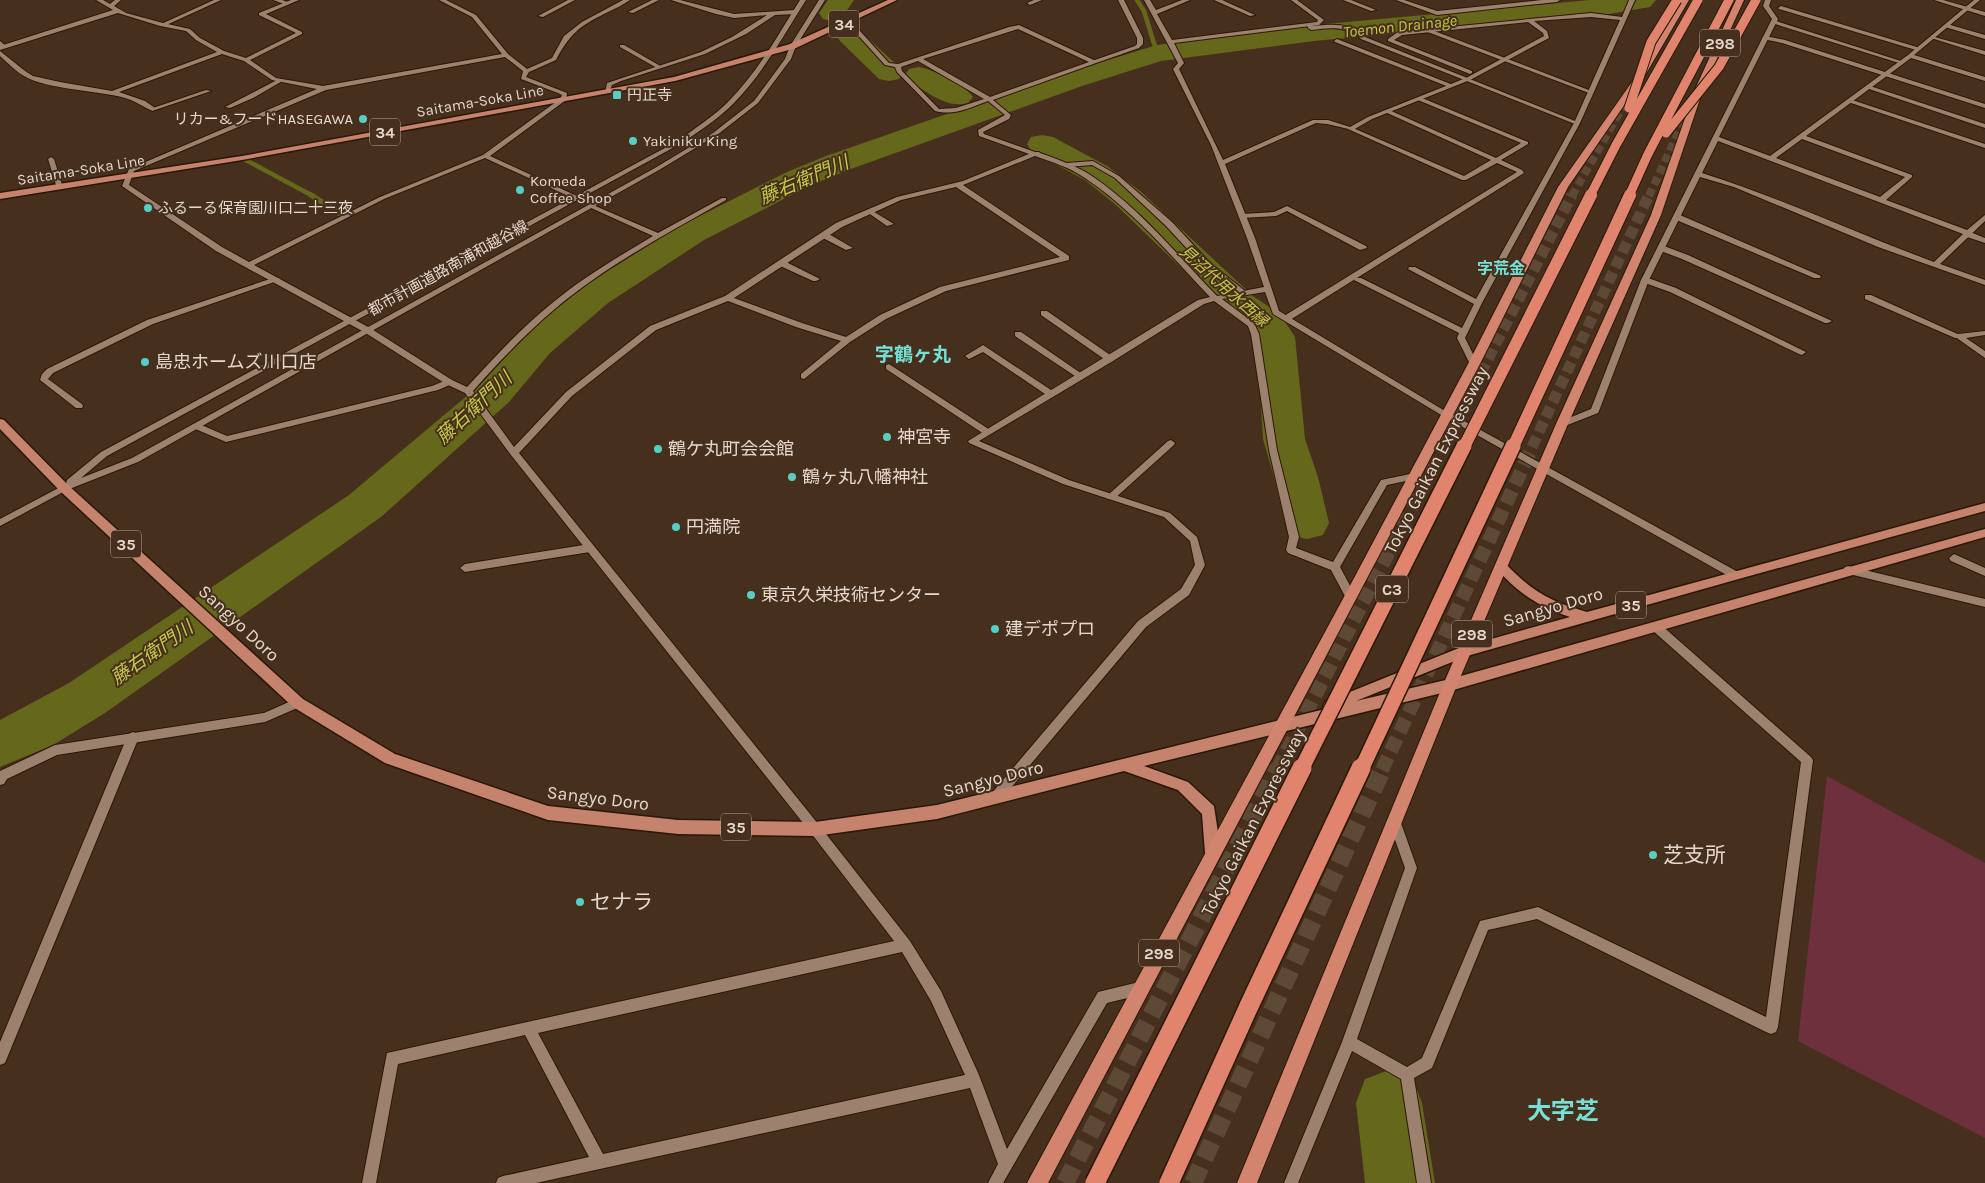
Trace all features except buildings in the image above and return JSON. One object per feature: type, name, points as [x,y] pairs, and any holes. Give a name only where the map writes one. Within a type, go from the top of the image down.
[{"type":"highway","points":[[1616,145],[1651,42],[1677,0]]},
{"type":"highway","name":"298","points":[[1037,1183],[1139,989],[1284,724],[1415,476],[1563,187],[1643,72],[1685,0]]},
{"type":"highway","name":"Tokyo Gaikan Expressway","points":[[1096,1183],[1200,970],[1616,145],[1698,0]]},
{"type":"highway","points":[[1170,1183],[1249,1006],[1596,271],[1648,154],[1729,0]]},
{"type":"highway","name":"298","points":[[1247,1183],[1450,685],[1542,469],[1656,215],[1700,87],[1740,0]]},
{"type":"highway","points":[[1648,154],[1720,67],[1756,0]]},
{"type":"main road","name":"Saitama-Soka Line","points":[[0,196],[60,188],[675,79],[793,46],[894,0]]},
{"type":"main road","name":"Sangyo Doro","points":[[0,424],[64,488],[298,703],[390,759],[548,813],[678,827],[815,829],[937,812],[1284,724],[1450,685],[1848,570],[1985,533]]},
{"type":"main road","name":"Sangyo Doro","points":[[1284,724],[1464,652],[1735,575],[1985,507]]},
{"type":"main road","points":[[1501,566],[1526,593],[1542,602],[1588,617]]},
{"type":"main road","points":[[1126,765],[1183,786],[1209,811],[1213,853]]},
{"type":"street","points":[[99,0],[117,11],[162,25],[188,30],[198,39],[222,52],[246,60],[274,79],[324,88]]},
{"type":"street","points":[[110,6],[118,0]]},
{"type":"street","points":[[162,25],[218,0]]},
{"type":"street","points":[[276,0],[287,3]]},
{"type":"street","points":[[246,60],[300,33],[261,14],[296,0]]},
{"type":"street","points":[[442,0],[474,16],[506,55],[526,71]]},
{"type":"street","points":[[541,16],[572,0]]},
{"type":"street","points":[[249,265],[382,198],[485,156],[563,100],[565,94],[554,88],[534,84],[523,78],[526,71],[544,65],[554,59],[559,46],[574,27],[627,0]]},
{"type":"street","points":[[631,12],[656,0]]},
{"type":"street","points":[[674,0],[734,16],[795,12]]},
{"type":"street","name":"都市計画道路南浦和越谷線","points":[[64,488],[104,454],[352,322],[678,143],[717,116],[738,96],[803,0]]},
{"type":"street","name":"都市計画道路南浦和越谷線","points":[[0,523],[64,488],[135,460],[591,206],[714,134],[756,102],[788,59],[793,46],[822,0]]},
{"type":"street","points":[[1030,3],[1039,0]]},
{"type":"street","points":[[898,66],[899,71],[937,110],[944,112],[952,111],[991,100],[1137,47],[1140,44],[1140,38],[1121,0]]},
{"type":"street","points":[[1147,0],[1181,63],[1176,68],[1222,163],[1276,312],[1446,414],[1735,575]]},
{"type":"street","points":[[1154,13],[1187,0]]},
{"type":"street","points":[[1217,0],[1252,15]]},
{"type":"street","points":[[1170,42],[1319,23],[1321,20],[1294,0]]},
{"type":"street","points":[[1346,0],[1373,10]]},
{"type":"street","points":[[1399,0],[1437,13],[1557,0]]},
{"type":"street","points":[[1474,364],[1461,338],[1478,303],[1577,123],[1632,0]]},
{"type":"street","points":[[1562,424],[1595,411],[1645,280],[1774,22],[1775,18],[1766,6],[1768,0]]},
{"type":"street","points":[[1937,0],[1985,14]]},
{"type":"street","points":[[1771,159],[1910,56],[1977,0]]},
{"type":"street","points":[[1782,8],[1918,49]]},
{"type":"street","points":[[1,46],[117,11]]},
{"type":"street","points":[[607,92],[608,84],[692,57],[721,45],[773,14]]},
{"type":"street","points":[[1470,72],[1390,40],[1400,33],[1529,20],[1591,15],[1622,19]]},
{"type":"street","points":[[1351,128],[1387,111],[1468,80],[1547,37],[1544,32],[1529,20]]},
{"type":"street","points":[[848,22],[887,64],[898,66],[1010,28],[1019,27],[1094,62]]},
{"type":"street","points":[[1774,22],[1901,62]]},
{"type":"street","points":[[1309,25],[1312,28],[1341,25],[1358,32],[1363,38],[1577,123]]},
{"type":"street","points":[[1947,26],[1985,37]]},
{"type":"street","points":[[1428,30],[1591,92]]},
{"type":"street","points":[[1933,37],[1985,53]]},
{"type":"street","points":[[1766,38],[1783,41],[1985,106]]},
{"type":"street","points":[[1337,40],[1451,86]]},
{"type":"street","points":[[622,46],[659,68]]},
{"type":"street","points":[[110,93],[222,52]]},
{"type":"street","points":[[0,53],[29,76],[132,97],[147,103],[153,109],[208,91]]},
{"type":"street","points":[[506,55],[324,88],[131,170],[125,186],[219,248],[366,330],[449,382],[468,391],[514,453],[815,829],[905,945],[936,996],[974,1080],[1005,1164]]},
{"type":"street","points":[[1910,56],[1985,79]]},
{"type":"street","points":[[920,60],[991,100],[1005,111],[1008,115],[1007,118],[980,131],[982,136],[1067,165],[1087,176],[1132,212],[1228,295]]},
{"type":"street","points":[[228,107],[251,98],[280,80]]},
{"type":"street","points":[[1868,87],[1985,126]]},
{"type":"street","points":[[1222,163],[1315,121],[1351,128],[1464,179],[1526,144],[1420,98]]},
{"type":"street","points":[[1850,101],[1985,146]]},
{"type":"street","points":[[1286,318],[1521,174],[1520,171],[1387,111]]},
{"type":"street","points":[[1801,136],[1910,176],[1881,200]]},
{"type":"street","points":[[1716,138],[1985,240]]},
{"type":"street","points":[[514,453],[569,394],[653,328],[728,298],[839,225],[899,198],[958,185],[1037,154]]},
{"type":"street","points":[[485,156],[576,198]]},
{"type":"street","points":[[51,159],[60,188]]},
{"type":"street","points":[[1067,165],[1093,163],[1117,177],[1169,224],[1208,266],[1251,324],[1255,334],[1273,450],[1294,537],[1291,550],[1335,567],[1351,597]]},
{"type":"street","points":[[1698,174],[1736,186],[1985,283]]},
{"type":"street","points":[[804,376],[847,340],[883,317],[943,289],[1066,258],[958,185]]},
{"type":"street","points":[[468,391],[501,354],[536,320],[567,295],[658,236],[724,199]]},
{"type":"street","points":[[591,206],[658,236]]},
{"type":"street","points":[[1242,216],[1276,214],[1287,208],[1362,248]]},
{"type":"street","points":[[869,212],[890,224]]},
{"type":"street","points":[[1677,217],[1817,276]]},
{"type":"street","points":[[1936,264],[1985,217]]},
{"type":"street","points":[[824,235],[849,248]]},
{"type":"street","points":[[1661,248],[1828,321]]},
{"type":"street","points":[[781,264],[816,280]]},
{"type":"street","points":[[1412,269],[1478,303]]},
{"type":"street","points":[[79,406],[44,380],[44,376],[50,371],[150,322],[276,280]]},
{"type":"street","points":[[1358,280],[1464,332]]},
{"type":"street","points":[[1645,280],[1673,290],[1802,352]]},
{"type":"street","points":[[994,798],[1142,624],[1185,592],[1200,565],[1194,539],[1167,515],[1066,482],[972,441],[1110,359],[1201,302],[1228,295],[1268,289]]},
{"type":"street","points":[[1868,297],[1958,336],[1985,355]]},
{"type":"street","points":[[728,298],[799,325],[847,340]]},
{"type":"street","points":[[1044,313],[1110,359]]},
{"type":"street","points":[[1958,336],[1985,333]]},
{"type":"street","points":[[1018,334],[1081,376]]},
{"type":"street","points":[[969,356],[983,348],[1051,394]]},
{"type":"street","points":[[889,367],[987,432]]},
{"type":"street","points":[[196,426],[226,439],[435,388],[449,382]]},
{"type":"street","points":[[1112,497],[1171,443]]},
{"type":"street","points":[[1335,567],[1384,482],[1415,476]]},
{"type":"street","points":[[465,568],[590,548]]},
{"type":"street","points":[[1954,558],[1985,572]]},
{"type":"street","points":[[1848,570],[1888,578],[1985,603]]},
{"type":"street","points":[[1407,1075],[1426,1063],[1484,925],[1538,913],[1771,1027],[1807,760],[1656,627]]},
{"type":"street","points":[[0,780],[3,775],[56,750],[265,717],[298,703]]},
{"type":"street","points":[[0,1058],[133,738]]},
{"type":"street","points":[[1291,1183],[1349,1042],[1411,868],[1395,823]]},
{"type":"street","points":[[369,1183],[392,1058],[905,945]]},
{"type":"street","points":[[995,1183],[1103,997],[1139,989]]},
{"type":"street","points":[[528,1028],[600,1162]]},
{"type":"street","points":[[1349,1042],[1407,1075]]},
{"type":"street","points":[[1407,1075],[1424,1183]]},
{"type":"street","points":[[503,1183],[974,1080]]},
{"type":"shaded area","points":[[1827,776],[1985,863],[1985,1138],[1798,1041]]},
{"type":"waterway","name":"見沼代用水西縁","points":[[832,13],[841,0]]},
{"type":"waterway","points":[[1137,0],[1144,11],[1157,53]]},
{"type":"waterway","name":"藤右衛門川","points":[[0,744],[34,729],[87,698],[365,506],[495,393],[536,345],[595,295],[692,233],[798,179],[837,163],[1072,80],[1157,53],[1314,33],[1609,6],[1641,2],[1643,0]]},
{"type":"waterway","name":"見沼代用水西縁","points":[[849,35],[889,73]]},
{"type":"waterway","name":"見沼代用水西縁","points":[[919,75],[958,97]]},
{"type":"waterway","name":"見沼代用水西縁","points":[[1042,144],[1096,173],[1128,198],[1240,304],[1267,322],[1276,337],[1284,439],[1296,477],[1307,523]]},
{"type":"waterway","points":[[242,158],[313,196]]},
{"type":"waterway","points":[[311,195],[339,213]]},
{"type":"waterway","name":"見沼代用水西縁","points":[[1389,1103],[1400,1183]]},
{"type":"tunnel","points":[[1572,196],[1626,101]]},
{"type":"tunnel","points":[[1649,196],[1691,105]]},
{"type":"tunnel","points":[[1443,447],[1572,195]]},
{"type":"tunnel","points":[[1532,447],[1649,195]]},
{"type":"tunnel","points":[[1277,770],[1443,446]]},
{"type":"tunnel","points":[[1382,770],[1533,446]]},
{"type":"tunnel","points":[[1065,1183],[1278,768]]},
{"type":"tunnel","points":[[1193,1183],[1383,768]]},
{"type":"place","name":"円正寺","points":[[617,95]]},
{"type":"place","name":"リカー&フードHASEGAWA","points":[[363,119]]},
{"type":"place","name":"Yakiniku King","points":[[633,141]]},
{"type":"place","name":"Komeda Coffee Shop","points":[[520,190]]},
{"type":"place","name":"ふるーる保育園川口二十三夜","points":[[148,208]]},
{"type":"place","name":"島忠ホームズ川口店","points":[[145,362]]},
{"type":"place","name":"神宮寺","points":[[887,437]]},
{"type":"place","name":"鶴ケ丸町会会館","points":[[658,449]]},
{"type":"place","name":"鶴ヶ丸八幡神社","points":[[792,477]]},
{"type":"place","name":"円満院","points":[[676,527]]},
{"type":"place","name":"東京久栄技術センター","points":[[751,595]]},
{"type":"place","name":"建デポプロ","points":[[995,629]]},
{"type":"place","name":"芝支所","points":[[1653,855]]},
{"type":"place","name":"セナラ","points":[[580,902]]},
{"type":"district","name":"字荒金","points":[[1501,268]]},
{"type":"district","name":"字鶴ヶ丸","points":[[913,355]]},
{"type":"district","name":"大字芝","points":[[1563,1111]]},
{"type":"water label","name":"Toemon Drainage","points":[[1400,26]]}]
